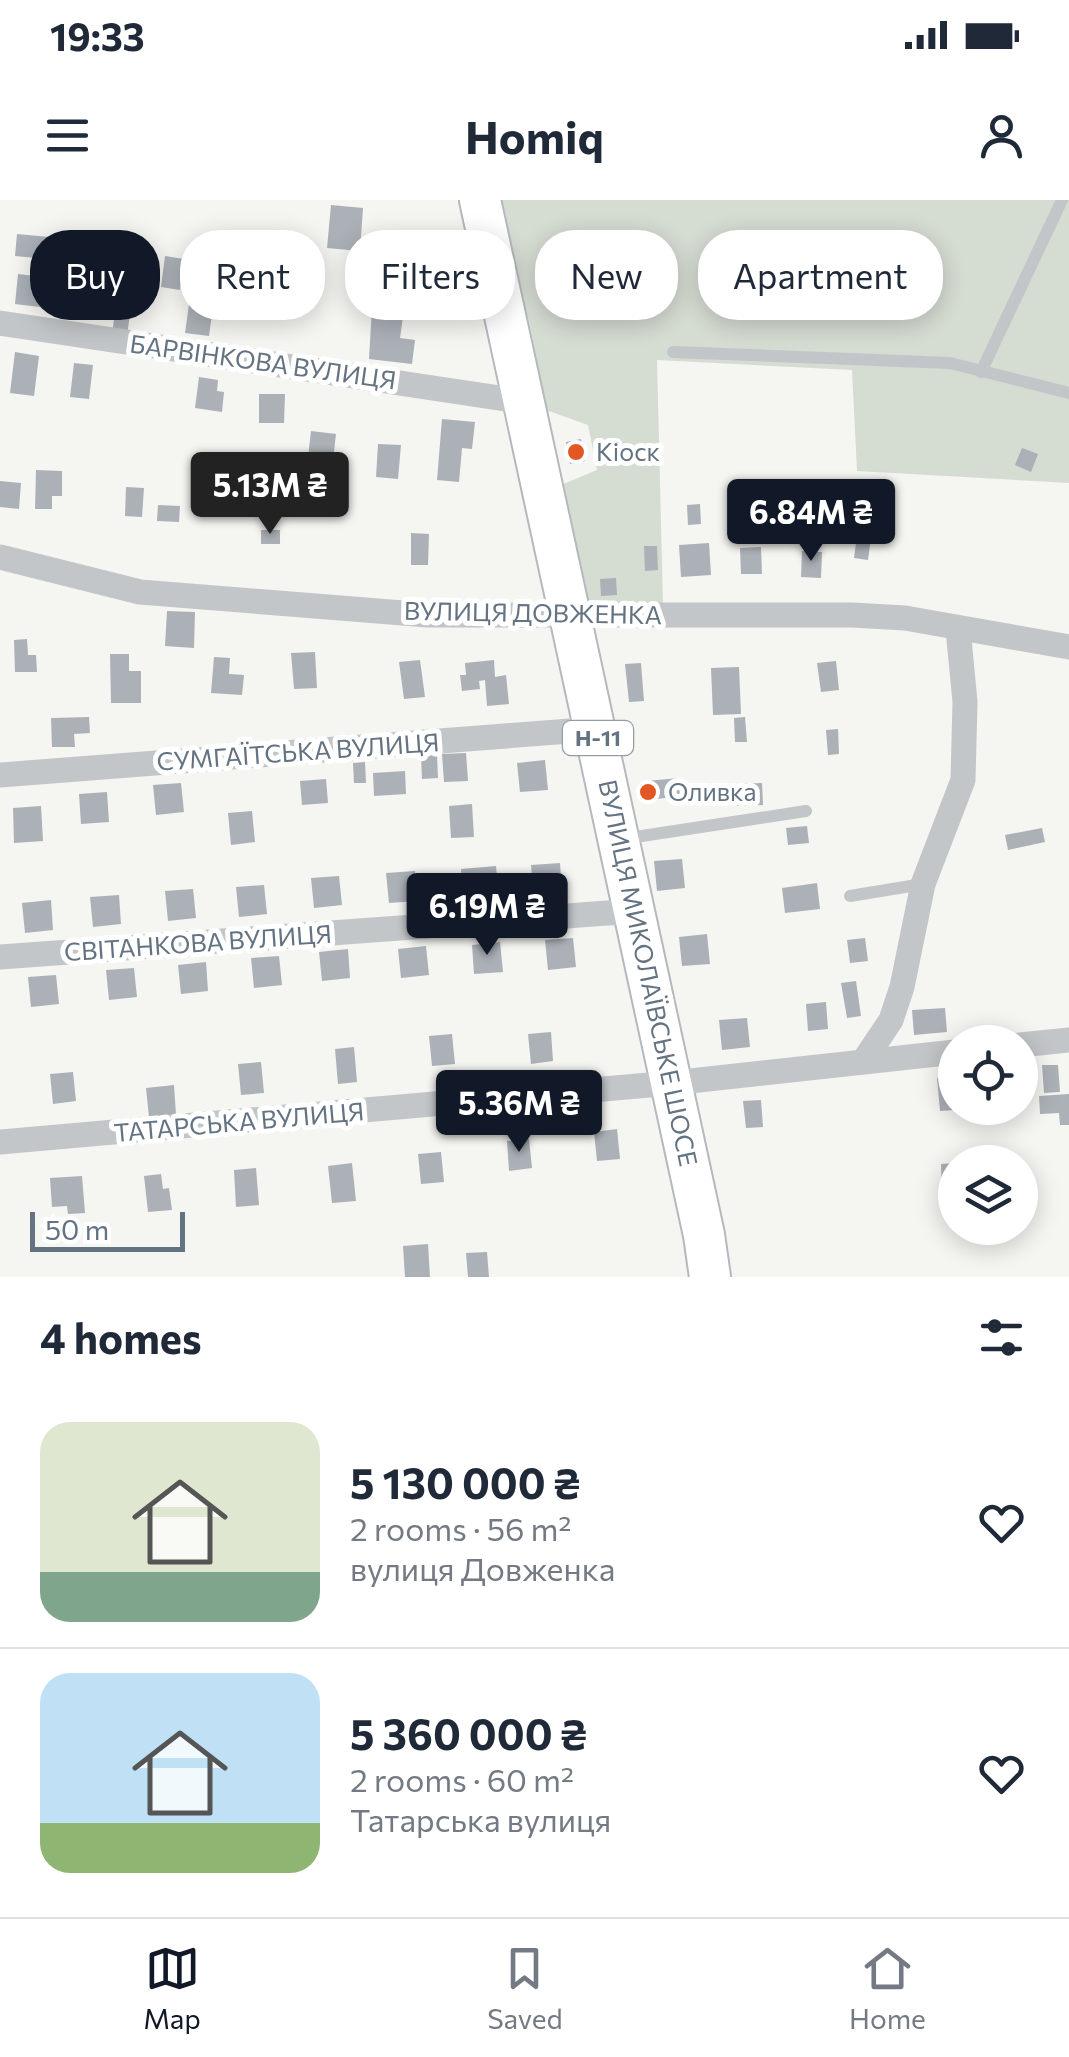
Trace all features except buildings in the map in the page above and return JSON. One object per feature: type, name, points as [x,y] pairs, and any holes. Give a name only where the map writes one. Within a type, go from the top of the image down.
[{"type":"main road","name":"ВУЛИЦЯ МИКОЛАЇВСЬКЕ ШОСЕ","points":[[480,200],[620,839],[710,1277]]},
{"type":"street","name":"БАРВІНКОВА ВУЛИЦЯ","points":[[0,323],[526,402]]},
{"type":"street","name":"ВУЛИЦЯ ДОВЖЕНКА","points":[[0,557],[140,592],[428,615],[906,618],[1069,647]]},
{"type":"street","points":[[863,1062],[890,1020],[902,987],[923,884],[963,780],[965,702],[958,629]]},
{"type":"street","name":"СУМГАЇТСЬКА ВУЛИЦЯ","points":[[0,775],[596,730]]},
{"type":"street","name":"СВІТАНКОВА ВУЛИЦЯ","points":[[0,957],[635,911]]},
{"type":"street","points":[[1038,1043],[1069,1040]]},
{"type":"street","name":"ТАТАРСЬКА ВУЛИЦЯ","points":[[0,1142],[672,1083],[938,1054]]},
{"type":"lane","points":[[981,372],[1062,200]]},
{"type":"lane","points":[[672,352],[950,362],[1069,394]]},
{"type":"lane","points":[[620,839],[806,811]]},
{"type":"lane","points":[[850,896],[923,884]]},
{"type":"shaded area","points":[[498,200],[1069,200],[1069,483],[857,471],[852,370],[657,360],[663,606],[583,606],[561,485],[597,470],[588,425],[546,410],[515,267],[515,230],[506,230]]},
{"type":"place","name":"Кіоск","points":[[576,452]]},
{"type":"place","name":"Оливка","points":[[648,792]]}]
